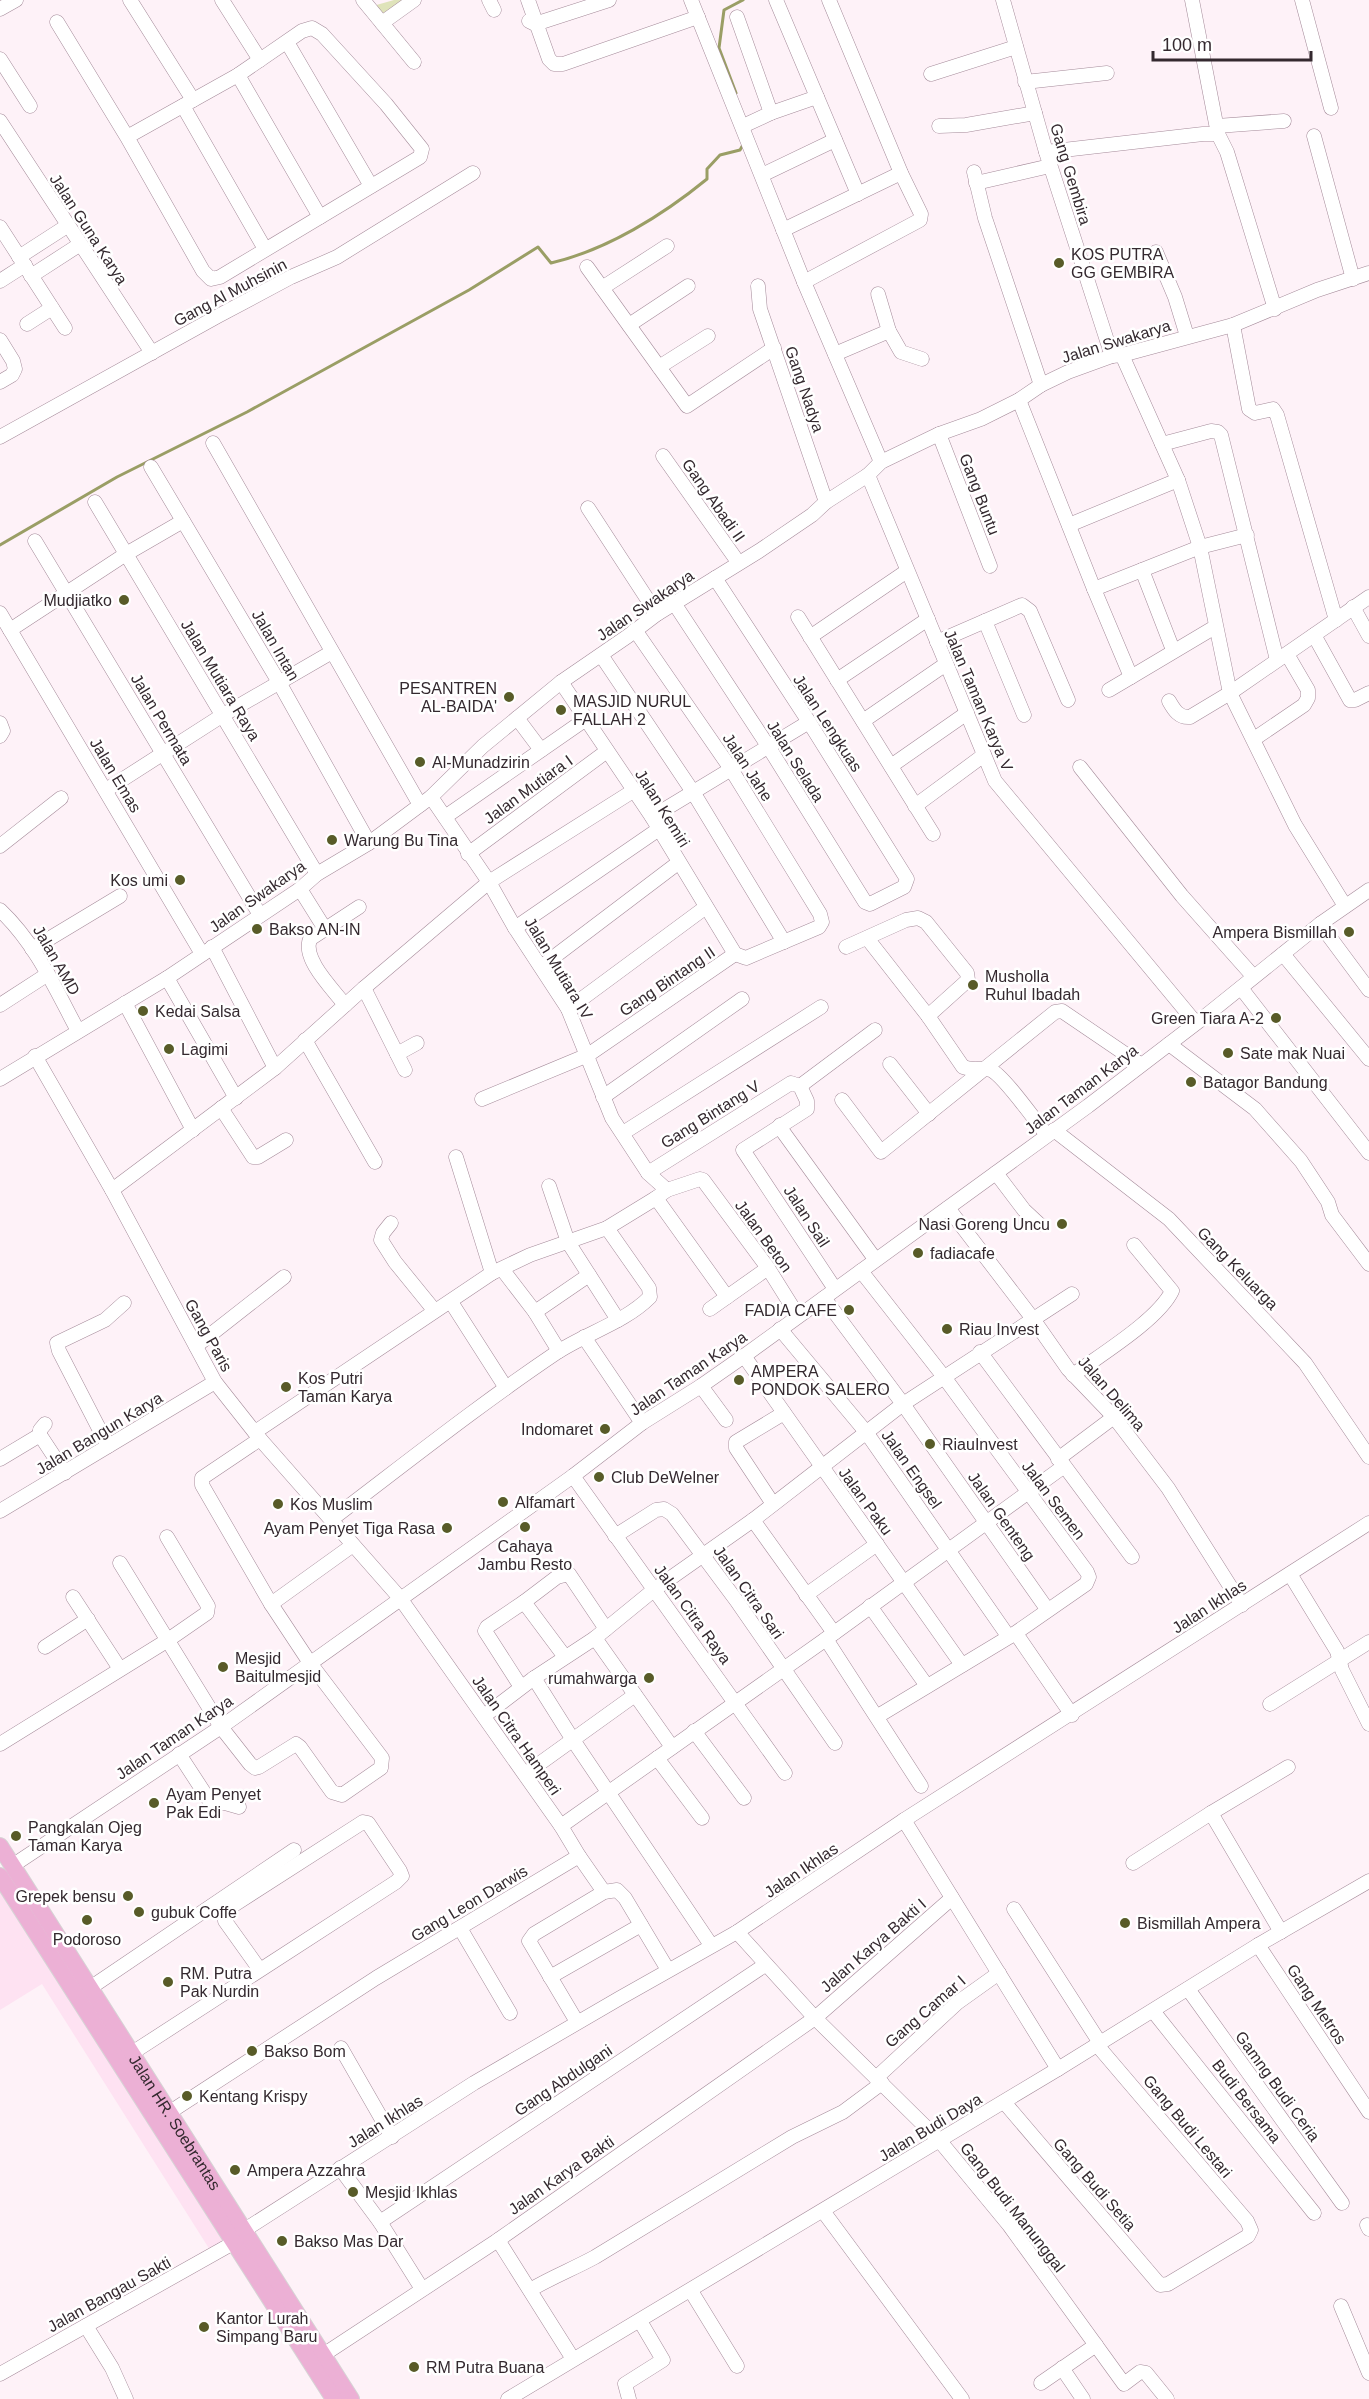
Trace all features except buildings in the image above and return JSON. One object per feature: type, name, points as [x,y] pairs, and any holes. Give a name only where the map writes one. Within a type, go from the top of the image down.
[{"type":"main road","name":"Jalan HR. Soebrantas","points":[[0,1846],[6,1871],[239,2236],[334,2399]]},
{"type":"main road","name":"Jalan HR. Soebrantas","points":[[6,1871],[90,1988],[170,2112],[178,2140]]},
{"type":"main road","name":"Jalan HR. Soebrantas","points":[[239,2236],[323,2355],[351,2399]]},
{"type":"street","points":[[0,9],[16,0]]},
{"type":"street","points":[[130,0],[188,103],[265,249]]},
{"type":"street","points":[[222,0],[260,60]]},
{"type":"street","points":[[366,0],[414,62]]},
{"type":"street","points":[[382,23],[414,0]]},
{"type":"street","points":[[520,0],[527,19],[536,24],[609,0]]},
{"type":"street","points":[[528,0],[549,59],[555,64],[563,64],[698,17]]},
{"type":"street","points":[[777,0],[858,194]]},
{"type":"street","points":[[804,282],[920,220],[921,214],[901,173],[829,0]]},
{"type":"street","name":"Gang Gembira","points":[[1002,0],[1050,166],[1117,355],[1178,480],[1200,547],[1230,693],[1295,825],[1345,906]]},
{"type":"street","points":[[1192,0],[1217,130],[1227,152],[1275,309]]},
{"type":"street","points":[[1302,0],[1331,108]]},
{"type":"street","points":[[693,1],[804,282],[881,462]]},
{"type":"street","points":[[737,17],[771,114]]},
{"type":"street","points":[[57,22],[127,137],[203,271],[210,279],[220,277],[420,157],[422,149],[322,34],[312,28],[308,28],[238,75],[127,137]]},
{"type":"street","points":[[287,42],[370,186]]},
{"type":"street","points":[[931,74],[1016,46]]},
{"type":"street","points":[[0,59],[30,106]]},
{"type":"street","points":[[1025,82],[1107,73]]},
{"type":"street","points":[[238,75],[320,217]]},
{"type":"street","points":[[743,126],[817,97]]},
{"type":"street","points":[[939,126],[966,125],[1035,113]]},
{"type":"street","name":"Jalan Guna Karya","points":[[0,121],[152,353]]},
{"type":"street","points":[[1046,152],[1203,134],[1284,121]]},
{"type":"street","points":[[1314,136],[1353,279]]},
{"type":"street","points":[[762,175],[835,140]]},
{"type":"street","points":[[1041,385],[985,218],[975,177],[1050,166]]},
{"type":"street","name":"Gang Al Muhsinin","points":[[0,437],[291,277],[337,257],[473,173]]},
{"type":"street","points":[[783,230],[901,173]]},
{"type":"street","points":[[25,266],[68,226]]},
{"type":"street","points":[[0,227],[65,328]]},
{"type":"street","points":[[0,281],[25,266],[80,245]]},
{"type":"street","points":[[602,288],[667,246]]},
{"type":"street","points":[[1156,252],[1175,297],[1187,336]]},
{"type":"street","points":[[587,267],[687,406],[774,348]]},
{"type":"street","name":"Jalan Swakarya","points":[[0,1079],[166,978],[300,889],[317,874],[369,843],[426,801],[483,746],[561,682],[657,614],[738,562],[759,552],[812,515],[826,502],[868,475],[881,462],[939,434],[981,419],[1019,400],[1041,385],[1117,355],[1233,325],[1317,290],[1369,273]]},
{"type":"street","points":[[628,325],[688,286]]},
{"type":"street","name":"Gang Nadya","points":[[758,286],[760,309],[826,502]]},
{"type":"street","points":[[878,294],[889,331],[901,352],[922,359]]},
{"type":"street","points":[[27,324],[52,308]]},
{"type":"street","points":[[1233,325],[1250,409],[1255,413],[1273,409],[1277,415],[1336,620]]},
{"type":"street","points":[[835,354],[889,331]]},
{"type":"street","points":[[659,368],[708,336]]},
{"type":"street","points":[[0,340],[15,369],[12,375],[0,382]]},
{"type":"street","points":[[1019,400],[1131,677]]},
{"type":"street","points":[[1162,444],[1211,431],[1221,435],[1282,657],[1308,690],[1308,698],[1304,705],[1254,739]]},
{"type":"street","name":"Gang Buntu","points":[[939,434],[990,566]]},
{"type":"street","name":"Jalan Mutiara IV","points":[[213,442],[332,652],[426,801],[444,817],[489,882],[515,928],[568,1009],[612,1118],[648,1173],[667,1190]]},
{"type":"street","name":"Gang Abadi II","points":[[663,456],[738,562]]},
{"type":"street","name":"Jalan Intan","points":[[152,467],[280,684],[369,843]]},
{"type":"street","name":"Jalan Taman Karya V","points":[[868,475],[995,781],[1005,796],[1195,1022]]},
{"type":"street","points":[[1069,525],[1178,480]]},
{"type":"street","name":"Jalan Mutiara Raya","points":[[95,502],[317,874]]},
{"type":"street","points":[[588,508],[657,614]]},
{"type":"street","points":[[10,630],[126,554],[183,520]]},
{"type":"street","points":[[1094,589],[1200,547],[1247,535]]},
{"type":"street","name":"Jalan Permata","points":[[35,541],[260,915]]},
{"type":"street","points":[[1142,570],[1173,650]]},
{"type":"street","points":[[810,637],[907,571]]},
{"type":"street","name":"Jalan Lengkuas","points":[[715,578],[809,722],[907,879],[904,887]]},
{"type":"street","points":[[1169,701],[1177,713],[1184,718],[1190,717],[1230,693],[1369,597]]},
{"type":"street","name":"Jalan Selada","points":[[674,603],[866,902],[870,904],[904,887]]},
{"type":"street","points":[[936,642],[1022,606],[1026,607],[1030,611],[1068,700]]},
{"type":"street","points":[[1353,607],[1369,636]]},
{"type":"street","name":"Jalan Emas","points":[[0,613],[106,790],[207,951],[275,1068]]},
{"type":"street","points":[[798,617],[933,834]]},
{"type":"street","points":[[837,680],[928,619]]},
{"type":"street","points":[[985,621],[1024,716]]},
{"type":"street","points":[[1109,690],[1215,627]]},
{"type":"street","name":"Jalan Jahe","points":[[635,630],[731,769],[820,914],[822,922],[819,927],[783,942]]},
{"type":"street","points":[[1314,635],[1350,700],[1369,693]]},
{"type":"street","points":[[106,790],[223,716],[332,652]]},
{"type":"street","points":[[601,655],[693,792],[783,942],[746,958],[735,954]]},
{"type":"street","points":[[863,722],[946,664]]},
{"type":"street","name":"Jalan Kemiri","points":[[561,682],[655,823],[735,954]]},
{"type":"street","points":[[891,766],[967,713]]},
{"type":"street","points":[[517,718],[541,750]]},
{"type":"street","points":[[444,817],[586,719]]},
{"type":"street","points":[[515,928],[693,792],[809,722]]},
{"type":"street","points":[[0,723],[3,731],[0,736]]},
{"type":"street","name":"Jalan Mutiara I","points":[[468,854],[608,751]]},
{"type":"street","points":[[915,806],[984,755]]},
{"type":"street","points":[[1080,768],[1182,896],[1253,976]]},
{"type":"street","points":[[112,1190],[275,1068],[364,988],[489,882],[633,791]]},
{"type":"street","points":[[0,846],[61,798]]},
{"type":"street","points":[[542,966],[678,863]]},
{"type":"street","points":[[300,889],[325,929]]},
{"type":"street","name":"Jalan Taman Karya","points":[[6,1871],[221,1727],[573,1476],[642,1423],[744,1356],[1051,1132],[1169,1044],[1320,924],[1369,890]]},
{"type":"street","points":[[33,949],[120,896]]},
{"type":"street","points":[[345,1005],[309,958],[307,947],[310,939],[359,907]]},
{"type":"street","points":[[568,1009],[706,907]]},
{"type":"street","name":"Jalan AMD","points":[[0,910],[20,928],[48,974],[78,1031]]},
{"type":"street","points":[[846,947],[906,920],[918,918],[927,922],[967,973],[968,980],[928,1016]]},
{"type":"street","points":[[1320,924],[1369,990]]},
{"type":"street","points":[[867,938],[928,1016],[963,1067],[970,1070],[985,1069]]},
{"type":"street","name":"Gang Bintang II","points":[[482,1099],[588,1055],[735,954]]},
{"type":"street","points":[[1283,954],[1369,1059]]},
{"type":"street","points":[[0,1005],[48,974]]},
{"type":"street","points":[[166,978],[236,1098]]},
{"type":"street","points":[[364,988],[405,1070]]},
{"type":"street","points":[[1241,988],[1369,1153]]},
{"type":"street","points":[[603,1097],[742,999]]},
{"type":"street","points":[[125,1003],[193,1130]]},
{"type":"street","points":[[623,1132],[821,1007]]},
{"type":"street","points":[[842,1100],[881,1152],[1055,1012],[1062,1011],[1140,1064]]},
{"type":"street","name":"Gang Bintang V","points":[[648,1173],[795,1085],[875,1030]]},
{"type":"street","points":[[305,1040],[375,1162]]},
{"type":"street","points":[[397,1054],[417,1042]]},
{"type":"street","points":[[1169,1044],[1255,1109],[1301,1161],[1328,1202],[1332,1215],[1369,1264]]},
{"type":"street","name":"Gang Paris","points":[[35,1056],[112,1190],[215,1382],[257,1436],[400,1598]]},
{"type":"street","points":[[890,1064],[929,1114]]},
{"type":"street","name":"Gang Keluarga","points":[[985,1069],[998,1075],[1051,1132],[1168,1219],[1305,1363],[1369,1457]]},
{"type":"street","points":[[795,1085],[807,1101],[807,1108],[780,1125],[781,1129],[875,1259]]},
{"type":"street","points":[[221,1108],[253,1157],[258,1157],[286,1140]]},
{"type":"street","name":"Jalan Sail","points":[[780,1125],[743,1150],[829,1294]]},
{"type":"street","points":[[456,1157],[497,1271],[535,1312],[559,1351]]},
{"type":"street","points":[[996,1173],[1024,1210],[1039,1224]]},
{"type":"street","name":"Jalan Beton","points":[[667,1190],[700,1179],[768,1268],[798,1316]]},
{"type":"street","points":[[549,1186],[568,1242],[618,1320]]},
{"type":"street","points":[[120,1563],[221,1727],[255,1768],[296,1744],[332,1792],[342,1795],[381,1768],[382,1758],[310,1663],[271,1604],[202,1485],[202,1478],[434,1310],[451,1302],[497,1271],[530,1255],[607,1228],[667,1190]]},
{"type":"street","points":[[656,1198],[727,1297]]},
{"type":"street","name":"Jalan Delima","points":[[948,1208],[1073,1375],[1114,1418],[1189,1519],[1242,1605]]},
{"type":"street","points":[[391,1223],[382,1233],[381,1240],[395,1262],[434,1310]]},
{"type":"street","points":[[332,1520],[506,1388],[559,1351],[618,1320],[650,1297],[649,1288],[607,1228]]},
{"type":"street","points":[[1073,1375],[1151,1316],[1168,1299],[1172,1291],[1134,1245]]},
{"type":"street","points":[[710,1309],[768,1268]]},
{"type":"street","name":"Jalan Semen","points":[[861,1271],[944,1377],[1087,1572],[1089,1577],[1086,1584],[1047,1609]]},
{"type":"street","points":[[535,1312],[589,1275]]},
{"type":"street","points":[[196,1346],[284,1277]]},
{"type":"street","name":"Jalan Genteng","points":[[829,1294],[1047,1609]]},
{"type":"street","points":[[484,1716],[534,1677],[600,1634],[655,1589],[753,1520],[903,1404],[1072,1294]]},
{"type":"street","points":[[451,1302],[506,1388]]},
{"type":"street","points":[[108,1446],[59,1351],[57,1342],[99,1323],[124,1303]]},
{"type":"street","name":"Jalan Engsel","points":[[780,1329],[866,1432],[1011,1635],[1017,1635],[1072,1715]]},
{"type":"street","points":[[584,1337],[642,1423]]},
{"type":"street","points":[[980,1352],[1060,1463],[1132,1557]]},
{"type":"street","name":"Jalan Paku","points":[[744,1356],[962,1665]]},
{"type":"street","name":"Jalan Bangun Karya","points":[[0,1511],[215,1382]]},
{"type":"street","points":[[701,1386],[726,1420]]},
{"type":"street","points":[[773,1504],[736,1448],[736,1442],[784,1413]]},
{"type":"street","points":[[561,1826],[830,1636],[1028,1492],[1114,1418]]},
{"type":"street","points":[[0,1459],[43,1430],[65,1473]]},
{"type":"street","name":"Jalan Citra Raya","points":[[573,1476],[785,1773]]},
{"type":"street","name":"Jalan Citra Sari","points":[[615,1536],[656,1510],[664,1509],[672,1514],[736,1600],[835,1743]]},
{"type":"street","points":[[753,1520],[806,1595],[921,1786]]},
{"type":"street","name":"Jalan Ikhlas","points":[[239,2236],[340,2168],[474,2083],[737,1932],[904,1820],[1072,1715],[1369,1523]]},
{"type":"street","points":[[0,1744],[120,1670],[171,1644],[207,1613],[208,1606],[167,1536]]},
{"type":"street","points":[[806,1595],[877,1544]]},
{"type":"street","points":[[271,1604],[353,1545]]},
{"type":"street","points":[[522,1687],[485,1631],[487,1627],[557,1577],[569,1574],[634,1695],[672,1747]]},
{"type":"street","points":[[1290,1574],[1337,1651],[1369,1724]]},
{"type":"street","points":[[73,1597],[120,1670]]},
{"type":"street","name":"Jalan Citra Hamperi","points":[[400,1598],[525,1774],[604,1892]]},
{"type":"street","points":[[524,1602],[565,1657]]},
{"type":"street","points":[[870,1606],[927,1686]]},
{"type":"street","points":[[878,1716],[1011,1635],[1047,1609]]},
{"type":"street","points":[[45,1647],[88,1619]]},
{"type":"street","points":[[1270,1704],[1369,1642]]},
{"type":"street","points":[[534,1677],[573,1740],[711,1945]]},
{"type":"street","points":[[525,1774],[634,1695]]},
{"type":"street","points":[[694,1731],[744,1798]]},
{"type":"street","points":[[178,1754],[212,1803],[225,1803],[239,1807]]},
{"type":"street","points":[[657,1758],[702,1818]]},
{"type":"street","points":[[1133,1863],[1210,1813],[1288,1767]]},
{"type":"street","points":[[1210,1813],[1281,1932]]},
{"type":"street","points":[[904,1820],[1058,2069]]},
{"type":"street","points":[[90,1988],[299,1854],[363,1822],[368,1823],[374,1829],[402,1876],[132,2053]]},
{"type":"street","points":[[260,1970],[225,1921],[226,1910],[299,1854]]},
{"type":"street","name":"Gang Leon Darwis","points":[[170,2112],[376,1978],[579,1856]]},
{"type":"street","name":"Jalan Budi Daya","points":[[508,2399],[1004,2102],[1258,1945],[1369,1881]]},
{"type":"street","points":[[578,2022],[530,1946],[530,1939],[534,1934],[604,1892],[617,1890],[626,1898],[668,1970]]},
{"type":"street","name":"Jalan Karya Bakti I","points":[[815,2018],[952,1898]]},
{"type":"street","name":"Gang Budi Lestari","points":[[1014,1909],[1099,2044],[1247,2221],[1251,2230],[1248,2236],[1163,2286]]},
{"type":"street","points":[[550,1977],[641,1925]]},
{"type":"street","points":[[460,1928],[510,2013]]},
{"type":"street","name":"Gang Budi Manunggal","points":[[737,1932],[815,2018],[939,2140],[1010,2225],[1124,2384],[1140,2372],[1146,2373],[1167,2399]]},
{"type":"street","name":"Gang Metros","points":[[1258,1945],[1369,2112]]},
{"type":"street","name":"Gang Abdulgani","points":[[380,2222],[765,1965]]},
{"type":"street","name":"Gang Camar I","points":[[530,2290],[563,2271],[572,2270],[595,2257],[792,2137],[843,2112],[957,2003],[999,1973]]},
{"type":"street","name":"Gamng Budi Ceria","points":[[1188,1989],[1342,2203]]},
{"type":"street","name":"Budi Bersama","points":[[1152,2011],[1214,2085],[1314,2213]]},
{"type":"street","name":"Jalan Karya Bakti","points":[[323,2355],[498,2240],[815,2018]]},
{"type":"street","points":[[341,2048],[392,2137]]},
{"type":"street","name":"Gang Budi Setia","points":[[1004,2102],[1163,2286]]},
{"type":"street","points":[[340,2168],[380,2222],[422,2289]]},
{"type":"street","points":[[823,2211],[962,2399]]},
{"type":"street","name":"Jalan Bangau Sakti","points":[[0,2374],[239,2236]]},
{"type":"street","points":[[498,2240],[573,2359]]},
{"type":"street","points":[[691,2291],[736,2366]]},
{"type":"street","points":[[1341,2306],[1369,2373]]},
{"type":"street","points":[[630,2399],[625,2384],[663,2360],[640,2321]]},
{"type":"street","points":[[86,2326],[112,2368],[126,2399]]},
{"type":"street","points":[[1041,2383],[1096,2345]]},
{"type":"street","points":[[1062,2368],[1083,2399]]},
{"type":"shaded area","points":[[0,1889],[226,2240],[210,2250],[42,1984],[0,2010]]},
{"type":"green space","points":[[394,0],[405,0],[381,15],[373,6]]},
{"type":"waterway","points":[[736,93],[719,48],[724,10],[743,0]]},
{"type":"waterway","points":[[0,545],[117,477],[247,412],[469,290],[538,247],[551,263],[593,249],[634,230],[707,179],[707,169],[720,155],[740,150],[744,143]]},
{"type":"place","name":"KOS PUTRA GG GEMBIRA","points":[[1059,263]]},
{"type":"place","name":"Mudjiatko","points":[[124,600]]},
{"type":"place","name":"PESANTREN AL-BAIDA'","points":[[509,697]]},
{"type":"place","name":"MASJID NURUL FALLAH 2","points":[[561,710]]},
{"type":"place","name":"Al-Munadzirin","points":[[420,762]]},
{"type":"place","name":"Warung Bu Tina","points":[[332,840]]},
{"type":"place","name":"Kos umi","points":[[180,880]]},
{"type":"place","name":"Bakso AN-IN","points":[[257,929]]},
{"type":"place","name":"Ampera Bismillah","points":[[1349,932]]},
{"type":"place","name":"Musholla Ruhul Ibadah","points":[[973,985]]},
{"type":"place","name":"Kedai Salsa","points":[[143,1011]]},
{"type":"place","name":"Green Tiara A-2","points":[[1276,1018]]},
{"type":"place","name":"Lagimi","points":[[169,1049]]},
{"type":"place","name":"Sate mak Nuai","points":[[1228,1053]]},
{"type":"place","name":"Batagor Bandung","points":[[1191,1082]]},
{"type":"place","name":"Nasi Goreng Uncu","points":[[1062,1224]]},
{"type":"place","name":"fadiacafe","points":[[918,1253]]},
{"type":"place","name":"FADIA CAFE","points":[[849,1310]]},
{"type":"place","name":"Riau Invest","points":[[947,1329]]},
{"type":"place","name":"AMPERA PONDOK SALERO","points":[[739,1380]]},
{"type":"place","name":"Kos Putri Taman Karya","points":[[286,1387]]},
{"type":"place","name":"Indomaret","points":[[605,1429]]},
{"type":"place","name":"RiauInvest","points":[[930,1444]]},
{"type":"place","name":"Club DeWelner","points":[[599,1477]]},
{"type":"place","name":"Alfamart","points":[[503,1502]]},
{"type":"place","name":"Kos Muslim","points":[[278,1504]]},
{"type":"place","name":"Cahaya Jambu Resto","points":[[525,1527]]},
{"type":"place","name":"Ayam Penyet Tiga Rasa","points":[[447,1528]]},
{"type":"place","name":"Mesjid Baitulmesjid","points":[[223,1667]]},
{"type":"place","name":"rumahwarga","points":[[649,1678]]},
{"type":"place","name":"Ayam Penyet Pak Edi","points":[[154,1803]]},
{"type":"place","name":"Pangkalan Ojeg Taman Karya","points":[[16,1836]]},
{"type":"place","name":"Grepek bensu","points":[[128,1896]]},
{"type":"place","name":"gubuk Coffe","points":[[139,1912]]},
{"type":"place","name":"Podoroso","points":[[87,1920]]},
{"type":"place","name":"Bismillah Ampera","points":[[1125,1923]]},
{"type":"place","name":"RM. Putra Pak Nurdin","points":[[168,1982]]},
{"type":"place","name":"Bakso Bom","points":[[252,2051]]},
{"type":"place","name":"Kentang Krispy","points":[[187,2096]]},
{"type":"place","name":"Ampera Azzahra","points":[[235,2170]]},
{"type":"place","name":"Mesjid Ikhlas","points":[[353,2192]]},
{"type":"place","name":"Bakso Mas Dar","points":[[282,2241]]},
{"type":"place","name":"Kantor Lurah Simpang Baru","points":[[204,2327]]},
{"type":"place","name":"RM Putra Buana","points":[[414,2367]]}]
